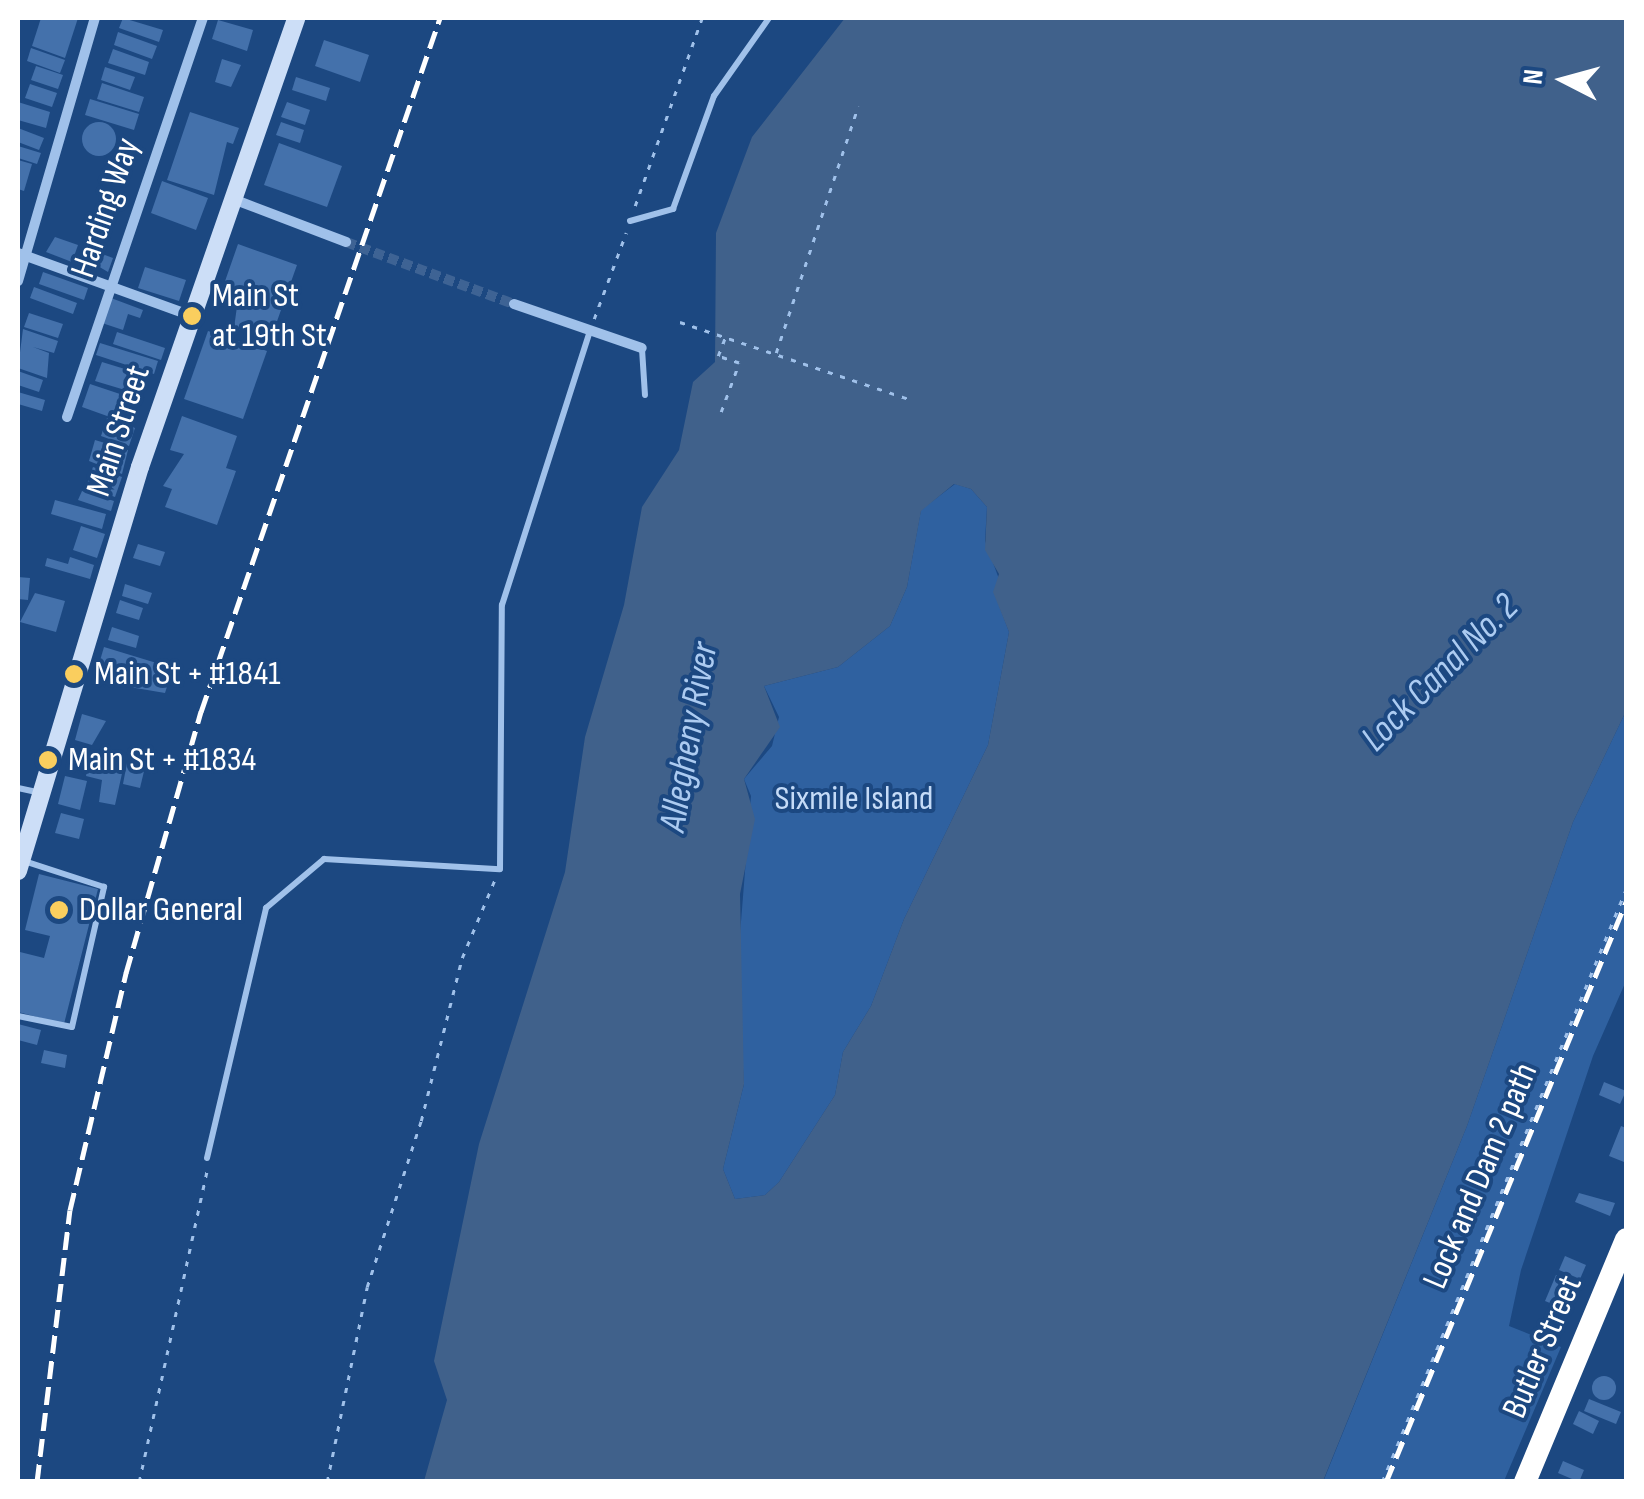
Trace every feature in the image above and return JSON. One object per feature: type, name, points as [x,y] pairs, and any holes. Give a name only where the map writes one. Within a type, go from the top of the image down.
[{"type":"highway","name":"Butler Street","points":[[1525,1482],[1626,1239]]},
{"type":"main road","name":"Main Street","points":[[19,865],[38,792],[192,316],[296,18]]},
{"type":"street","points":[[18,280],[22,255],[95,18]]},
{"type":"street","name":"Harding Way","points":[[67,418],[108,285],[203,18]]},
{"type":"street","points":[[233,200],[346,242]]},
{"type":"street","points":[[22,255],[192,316]]},
{"type":"street","points":[[514,304],[642,348]]},
{"type":"lane","points":[[630,221],[673,209],[714,96],[769,18]]},
{"type":"lane","points":[[207,1158],[266,908],[324,859],[500,869],[502,605],[590,330]]},
{"type":"lane","points":[[642,348],[645,395]]},
{"type":"lane","points":[[18,788],[38,792]]},
{"type":"lane","points":[[18,1016],[72,1027],[104,888],[101,881],[19,865]]},
{"type":"path","points":[[590,330],[702,18]]},
{"type":"path","points":[[776,353],[858,106]]},
{"type":"path","points":[[680,322],[909,398]]},
{"type":"path","points":[[722,412],[739,364],[718,356],[726,336]]},
{"type":"path","points":[[327,1482],[367,1287],[462,958],[500,869]]},
{"type":"path","name":"Lock and Dam 2 path","points":[[1382,1482],[1626,889]]},
{"type":"path","points":[[139,1482],[193,1251],[207,1158]]},
{"type":"green space","name":"Sixmile Island","points":[[955,484],[971,489],[987,507],[985,541],[999,579],[994,592],[1009,632],[988,745],[904,919],[871,1006],[843,1052],[835,1095],[779,1182],[765,1195],[735,1199],[723,1169],[744,1084],[737,972],[751,796],[744,779],[772,746],[779,717],[764,686],[838,667],[890,626],[907,587],[921,510]]},
{"type":"green space","points":[[1626,711],[1626,981],[1593,1056],[1521,1270],[1509,1326],[1561,1347],[1504,1481],[1323,1482],[1467,1126],[1573,822]]},
{"type":"water","points":[[845,18],[1626,18],[1626,711],[1573,822],[1467,1126],[1323,1481],[424,1481],[447,1400],[434,1361],[479,1144],[565,872],[585,737],[624,605],[642,507],[679,450],[693,382],[715,362],[716,233],[752,137]],"holes":[[[954,484],[971,489],[987,507],[985,550],[999,574],[993,592],[1009,632],[988,745],[904,919],[871,1006],[843,1052],[835,1095],[779,1182],[765,1195],[735,1199],[723,1169],[744,1084],[740,894],[755,819],[744,779],[780,727],[764,686],[838,667],[890,626],[907,587],[921,511]]]},
{"type":"building","points":[[41,18],[78,18],[65,58],[32,46]]},
{"type":"building","points":[[123,18],[163,30],[159,42],[119,28]]},
{"type":"building","points":[[218,20],[253,30],[247,51],[212,39]]},
{"type":"building","points":[[118,32],[157,46],[152,59],[114,45]]},
{"type":"building","points":[[324,40],[369,55],[360,82],[315,66]]},
{"type":"building","points":[[31,48],[65,60],[60,73],[27,61]]},
{"type":"building","points":[[113,49],[149,62],[145,75],[108,63]]},
{"type":"building","points":[[222,59],[241,65],[231,87],[215,82]]},
{"type":"building","points":[[36,66],[63,75],[58,89],[31,80]]},
{"type":"building","points":[[105,67],[135,77],[130,90],[101,80]]},
{"type":"building","points":[[296,77],[330,88],[326,101],[292,90]]},
{"type":"building","points":[[102,83],[144,97],[139,112],[97,99]]},
{"type":"building","points":[[30,84],[57,93],[52,107],[25,98]]},
{"type":"building","points":[[90,99],[139,114],[134,130],[85,115]]},
{"type":"building","points":[[18,102],[50,112],[46,128],[18,120]]},
{"type":"building","points":[[287,102],[310,110],[305,125],[281,117]]},
{"type":"building","points":[[190,112],[239,128],[233,144],[227,142],[214,195],[167,180]]},
{"type":"building","points":[[99,122],[111,127],[116,139],[111,151],[99,156],[87,151],[82,139],[87,127]]},
{"type":"building","points":[[281,122],[304,130],[300,143],[276,135]]},
{"type":"building","points":[[18,128],[44,138],[39,150],[18,142]]},
{"type":"building","points":[[279,143],[342,166],[327,207],[264,185]]},
{"type":"building","points":[[18,146],[41,153],[37,164],[18,158]]},
{"type":"building","points":[[18,160],[32,164],[24,191],[18,189]]},
{"type":"building","points":[[162,181],[208,198],[196,230],[151,213]]},
{"type":"building","points":[[55,237],[78,245],[72,262],[46,252]]},
{"type":"building","points":[[238,244],[297,265],[270,341],[234,328],[239,292],[223,287]]},
{"type":"building","points":[[89,249],[113,258],[108,272],[86,259]]},
{"type":"building","points":[[145,267],[186,280],[179,301],[138,288]]},
{"type":"building","points":[[43,272],[88,288],[84,300],[39,284]]},
{"type":"building","points":[[34,287],[77,303],[73,314],[30,298]]},
{"type":"building","points":[[111,298],[143,310],[140,318],[128,314],[123,330],[102,323]]},
{"type":"building","points":[[29,313],[63,324],[58,338],[24,327]]},
{"type":"building","points":[[23,329],[58,341],[54,353],[33,347],[49,353],[47,378],[18,368]]},
{"type":"building","points":[[208,331],[267,351],[243,419],[184,399]]},
{"type":"building","points":[[117,332],[165,348],[161,360],[113,344]]},
{"type":"building","points":[[100,343],[158,361],[154,374],[96,355]]},
{"type":"building","points":[[102,362],[138,373],[135,393],[95,381]]},
{"type":"building","points":[[18,371],[43,380],[39,392],[18,385]]},
{"type":"building","points":[[90,384],[129,397],[121,421],[82,407]]},
{"type":"building","points":[[18,392],[45,400],[42,411],[18,404]]},
{"type":"building","points":[[182,416],[237,436],[226,468],[236,471],[217,525],[165,507],[172,489],[163,486],[184,454],[170,450]]},
{"type":"building","points":[[107,418],[135,428],[129,446],[101,436]]},
{"type":"building","points":[[95,440],[128,450],[122,474],[89,461]]},
{"type":"building","points":[[93,467],[122,477],[115,497],[86,487]]},
{"type":"building","points":[[82,491],[114,501],[111,511],[78,500]]},
{"type":"building","points":[[55,500],[106,514],[102,529],[51,514]]},
{"type":"building","points":[[81,526],[105,534],[97,558],[73,550]]},
{"type":"building","points":[[138,544],[165,552],[160,566],[133,558]]},
{"type":"building","points":[[70,557],[94,565],[90,579],[45,566],[47,558],[68,564]]},
{"type":"building","points":[[18,577],[30,578],[28,600],[18,599]]},
{"type":"building","points":[[125,584],[152,593],[148,604],[122,596]]},
{"type":"building","points":[[35,593],[65,601],[56,632],[20,622]]},
{"type":"building","points":[[120,600],[143,608],[139,620],[116,613]]},
{"type":"building","points":[[112,627],[139,636],[136,648],[108,640]]},
{"type":"building","points":[[104,647],[173,668],[165,693],[94,681]]},
{"type":"building","points":[[82,714],[106,721],[92,745],[75,740]]},
{"type":"building","points":[[89,761],[123,769],[115,805],[99,802],[102,780],[86,776]]},
{"type":"building","points":[[127,763],[145,767],[140,788],[123,784]]},
{"type":"building","points":[[65,776],[87,781],[80,810],[58,804]]},
{"type":"building","points":[[61,813],[84,819],[79,839],[55,833]]},
{"type":"building","points":[[39,874],[98,889],[64,1024],[18,1012],[20,952],[44,958],[50,936],[25,930]]},
{"type":"building","points":[[18,1024],[41,1030],[37,1045],[18,1040]]},
{"type":"building","points":[[44,1050],[67,1055],[65,1068],[41,1063]]},
{"type":"building","points":[[1604,1082],[1626,1091],[1620,1104],[1599,1095]]},
{"type":"building","points":[[1621,1126],[1626,1128],[1624,1162],[1609,1156]]},
{"type":"building","points":[[1579,1193],[1615,1203],[1610,1216],[1575,1202]]},
{"type":"building","points":[[1565,1256],[1586,1265],[1580,1279],[1559,1270]]},
{"type":"building","points":[[1556,1275],[1577,1284],[1567,1310],[1545,1301]]},
{"type":"building","points":[[1604,1376],[1616,1388],[1604,1400],[1592,1388]]},
{"type":"building","points":[[1589,1399],[1621,1412],[1616,1424],[1584,1411]]},
{"type":"building","points":[[1579,1411],[1599,1421],[1593,1434],[1573,1424]]},
{"type":"building","points":[[1563,1461],[1584,1470],[1579,1482],[1558,1473]]},
{"type":"tunnel","points":[[346,242],[514,304]]},
{"type":"railway","points":[[37,1482],[70,1210],[126,973],[201,712],[440,18]]},
{"type":"railway","points":[[1386,1482],[1626,902]]},
{"type":"place","name":"Main St at 19th St","points":[[192,316]]},
{"type":"place","name":"Main St + #1841","points":[[74,674]]},
{"type":"place","name":"Main St + #1834","points":[[48,760]]},
{"type":"place","name":"Dollar General","points":[[59,910]]},
{"type":"water label","name":"Lock Canal No. 2","points":[[1440,673]]},
{"type":"water label","name":"Allegheny River","points":[[689,737]]}]
